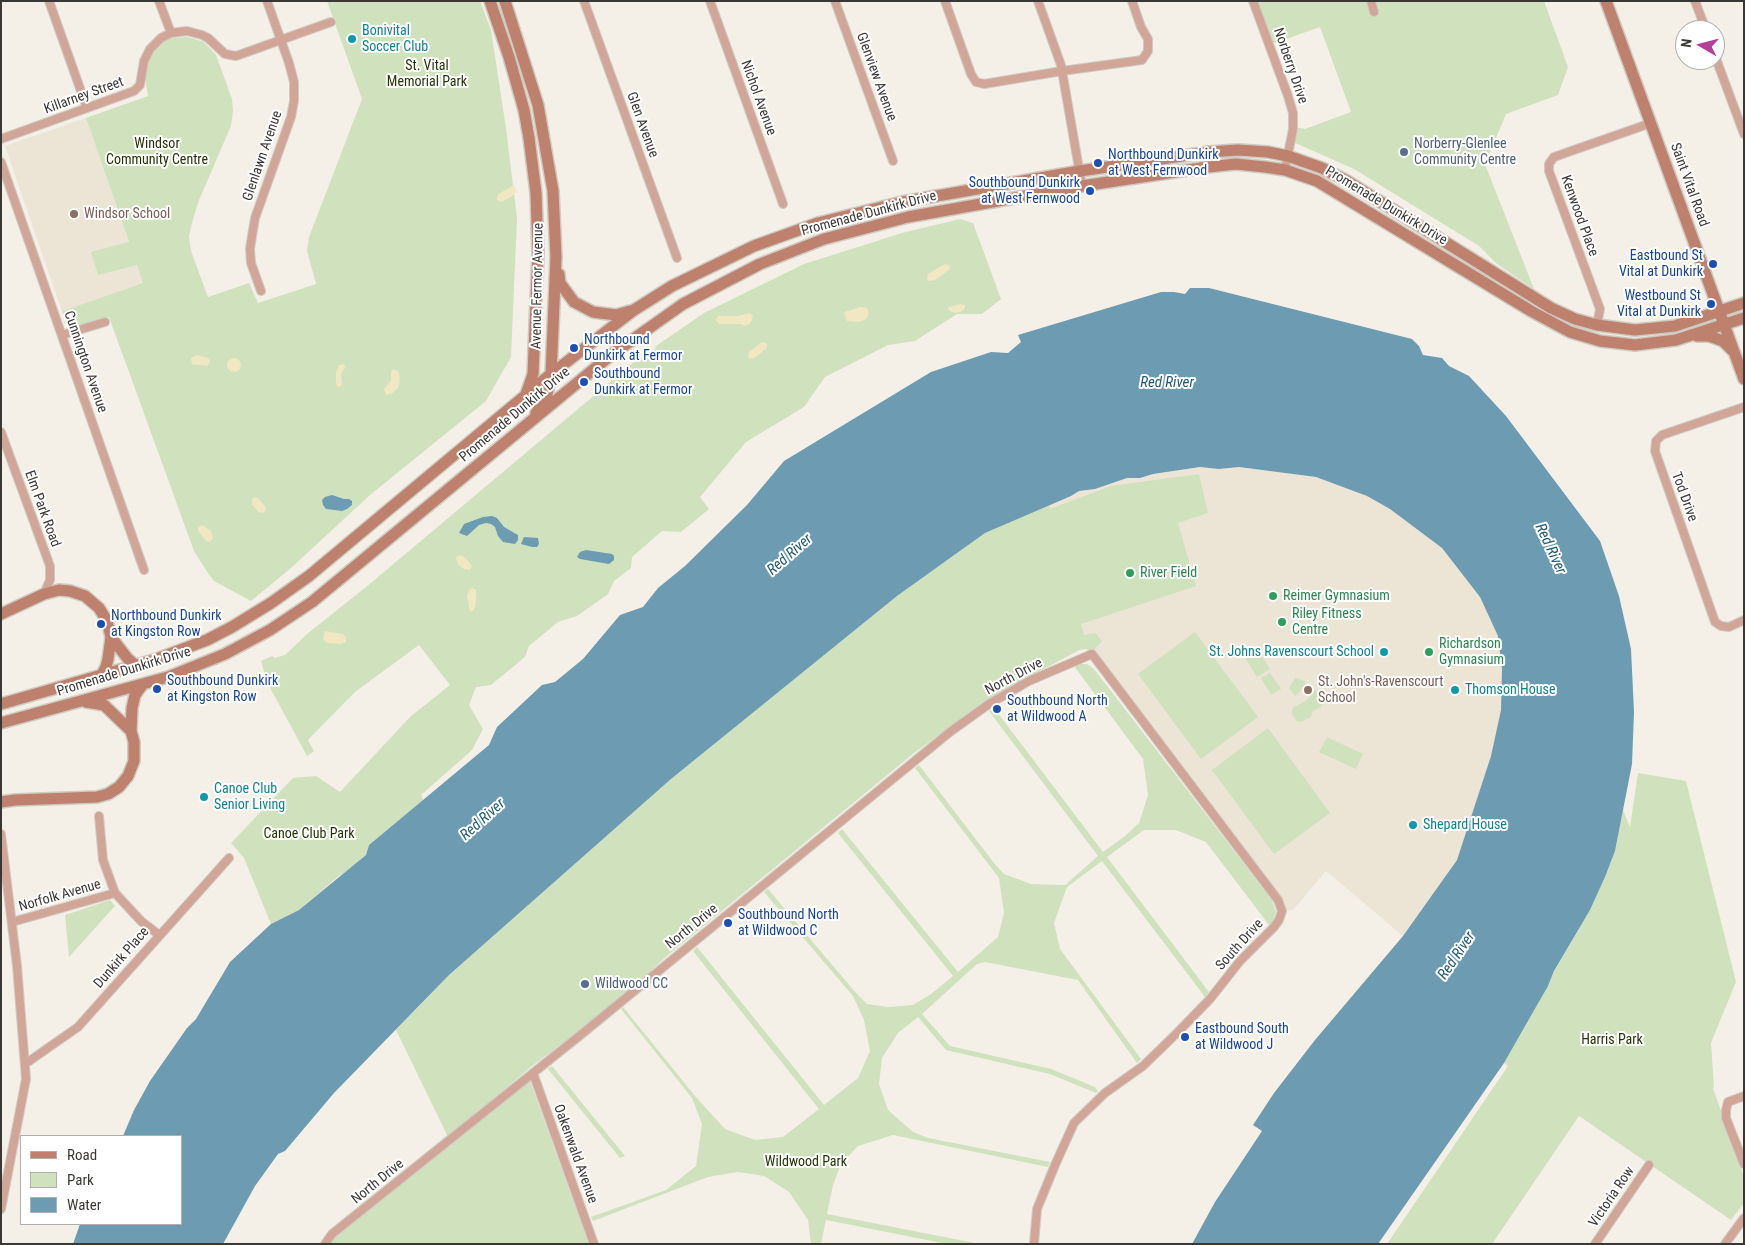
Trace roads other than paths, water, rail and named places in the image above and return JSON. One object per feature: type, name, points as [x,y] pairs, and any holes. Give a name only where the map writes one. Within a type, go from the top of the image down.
[{"type":"main road","name":"Avenue Fermor Avenue","points":[[490,1],[517,83],[534,167],[538,222],[536,316],[533,374],[524,397]]},
{"type":"main road","name":"Avenue Fermor Avenue","points":[[505,1],[538,105],[553,190],[556,257],[551,374],[547,395],[530,423]]},
{"type":"main road","name":"Saint Vital Road","points":[[1606,1],[1744,379]]},
{"type":"main road","name":"Promenade Dunkirk Drive","points":[[1,704],[162,658],[207,640],[251,616],[292,589],[551,374],[634,310],[672,286],[742,251],[813,225],[905,201],[1080,171],[1209,152],[1238,150],[1268,152],[1288,156],[1322,168],[1347,180],[1551,308],[1575,319],[1597,325],[1635,330],[1675,326],[1744,303]]},
{"type":"main road","name":"Promenade Dunkirk Drive","points":[[1,723],[182,672],[225,654],[270,630],[312,602],[611,355],[683,304],[760,264],[817,242],[908,217],[1082,186],[1217,166],[1236,164],[1265,167],[1285,170],[1318,181],[1531,312],[1570,332],[1600,341],[1635,346],[1676,340],[1744,318]]},
{"type":"main road","points":[[534,167],[536,173],[541,176],[550,172]]},
{"type":"main road","points":[[813,225],[817,242]]},
{"type":"main road","points":[[556,257],[560,283],[574,302],[594,312],[608,315],[616,315],[634,310]]},
{"type":"main road","points":[[1691,336],[1708,336],[1722,341],[1733,351]]},
{"type":"main road","points":[[1,614],[44,594],[59,590],[85,596],[96,604],[104,614],[111,637],[107,664],[101,676]]},
{"type":"main road","points":[[111,637],[136,666]]},
{"type":"main road","points":[[1,802],[97,796],[114,791],[125,781],[132,770],[135,752],[131,731],[133,701],[143,684]]},
{"type":"main road","points":[[79,702],[95,702],[104,706],[131,731]]},
{"type":"street","points":[[49,1],[86,108]]},
{"type":"street","points":[[159,1],[171,33],[187,31],[202,35],[229,56],[236,56],[331,22]]},
{"type":"street","name":"Glenlawn Avenue","points":[[261,291],[251,263],[250,249],[255,218],[291,117],[294,101],[294,82],[289,63],[267,1]]},
{"type":"street","name":"Glen Avenue","points":[[584,1],[677,258]]},
{"type":"street","name":"Nichol Avenue","points":[[710,1],[783,204]]},
{"type":"street","name":"Glenview Avenue","points":[[835,1],[893,161]]},
{"type":"street","points":[[944,1],[976,82],[984,84],[1142,60],[1148,51],[1148,39],[1132,1]]},
{"type":"street","points":[[1038,1],[1062,71],[1082,186]]},
{"type":"street","name":"Norberry Drive","points":[[1254,1],[1293,113],[1293,129],[1285,170]]},
{"type":"street","points":[[1371,1],[1374,12]]},
{"type":"street","points":[[1695,1],[1702,20]]},
{"type":"street","name":"Killarney Street","points":[[1,139],[134,91],[140,85],[144,61],[150,49],[161,38],[171,33]]},
{"type":"street","points":[[1720,70],[1744,134]]},
{"type":"street","name":"Kenwood Place","points":[[1597,325],[1600,309],[1549,171],[1549,164],[1554,157],[1651,123]]},
{"type":"street","name":"Cunnington Avenue","points":[[1,162],[144,570]]},
{"type":"street","points":[[62,335],[104,322]]},
{"type":"street","name":"Tod Drive","points":[[1744,407],[1662,434],[1656,442],[1655,451],[1715,622],[1721,626],[1729,627],[1744,620]]},
{"type":"street","name":"Elm Park Road","points":[[1,432],[50,566],[50,580],[44,594]]},
{"type":"street","name":"North Drive","points":[[325,1244],[332,1234],[533,1073],[950,732],[989,704],[1029,681],[1092,654]]},
{"type":"street","name":"South Drive","points":[[1034,1244],[1037,1209],[1054,1165],[1074,1123],[1105,1093],[1143,1066],[1178,1033],[1210,999],[1240,961],[1279,920],[1282,911],[1278,900],[1092,654]]},
{"type":"street","points":[[99,816],[103,860],[115,893],[141,921],[159,935]]},
{"type":"street","points":[[1,834],[12,922],[26,1080],[1,1210]]},
{"type":"street","name":"Dunkirk Place","points":[[25,1064],[78,1027],[229,858]]},
{"type":"street","name":"Norfolk Avenue","points":[[12,922],[115,893]]},
{"type":"street","name":"Oakenwald Avenue","points":[[533,1073],[594,1244]]},
{"type":"street","points":[[1744,1096],[1728,1102],[1726,1110],[1726,1118],[1744,1164]]},
{"type":"street","name":"Victoria Row","points":[[1595,1244],[1649,1165]]},
{"type":"street","points":[[1726,1244],[1744,1218]]},
{"type":"water","name":"Red River","points":[[1190,288],[1209,288],[1412,339],[1419,346],[1423,355],[1442,358],[1449,366],[1469,376],[1506,416],[1600,541],[1619,596],[1631,649],[1634,712],[1632,764],[1615,851],[1605,877],[1590,910],[1504,1063],[1378,1244],[1192,1244],[1215,1202],[1262,1131],[1253,1125],[1274,1093],[1315,1040],[1403,936],[1457,860],[1491,756],[1501,710],[1502,669],[1498,636],[1480,597],[1442,548],[1390,509],[1367,496],[1316,477],[1239,467],[1219,469],[1200,467],[1153,474],[1140,478],[1127,478],[1095,489],[1079,491],[985,533],[897,596],[671,779],[449,975],[334,1093],[285,1151],[278,1154],[255,1186],[223,1244],[73,1244],[80,1225],[182,1225],[182,1135],[123,1135],[134,1110],[150,1081],[187,1028],[196,1019],[230,962],[271,924],[299,910],[366,855],[369,845],[489,745],[497,727],[542,685],[555,682],[583,659],[620,615],[643,607],[658,588],[685,566],[747,505],[784,461],[931,372],[991,352],[1008,353],[1021,342],[1018,335],[1161,292],[1185,294]]},
{"type":"water","points":[[332,495],[349,499],[352,501],[352,505],[342,511],[326,509],[322,500]]},
{"type":"water","points":[[492,516],[497,518],[504,527],[518,535],[518,540],[515,544],[503,542],[498,536],[495,527],[486,523],[479,525],[467,536],[459,533],[464,524],[483,517]]},
{"type":"water","points":[[524,537],[538,538],[539,544],[537,547],[532,547],[521,544]]},
{"type":"water","points":[[586,550],[612,554],[614,560],[609,564],[577,557],[580,552]]},
{"type":"place","name":"Bonivital Soccer Club","points":[[352,39]]},
{"type":"place","name":"Norberry-Glenlee Community Centre","points":[[1404,152]]},
{"type":"place","name":"Northbound Dunkirk at West Fernwood","points":[[1098,163]]},
{"type":"place","name":"Southbound Dunkirk at West Fernwood","points":[[1090,191]]},
{"type":"place","name":"Windsor School","points":[[74,214]]},
{"type":"place","name":"Eastbound St Vital at Dunkirk","points":[[1713,264]]},
{"type":"place","name":"Westbound St Vital at Dunkirk","points":[[1711,304]]},
{"type":"place","name":"Northbound Dunkirk at Fermor","points":[[574,348]]},
{"type":"place","name":"Southbound Dunkirk at Fermor","points":[[584,382]]},
{"type":"place","name":"River Field","points":[[1130,573]]},
{"type":"place","name":"Reimer Gymnasium","points":[[1273,596]]},
{"type":"place","name":"Riley Fitness Centre","points":[[1282,622]]},
{"type":"place","name":"Northbound Dunkirk at Kingston Row","points":[[101,624]]},
{"type":"place","name":"St. Johns Ravenscourt School","points":[[1384,652]]},
{"type":"place","name":"Richardson Gymnasium","points":[[1429,652]]},
{"type":"place","name":"Southbound Dunkirk at Kingston Row","points":[[157,689]]},
{"type":"place","name":"St. John's-Ravenscourt School","points":[[1308,690]]},
{"type":"place","name":"Thomson House","points":[[1455,690]]},
{"type":"place","name":"Southbound North at Wildwood A","points":[[997,709]]},
{"type":"place","name":"Canoe Club Senior Living","points":[[204,797]]},
{"type":"place","name":"Shepard House","points":[[1413,825]]},
{"type":"place","name":"Southbound North at Wildwood C","points":[[728,923]]},
{"type":"place","name":"Wildwood CC","points":[[585,984]]},
{"type":"place","name":"Eastbound South at Wildwood J","points":[[1185,1037]]},
{"type":"park label","name":"St. Vital Memorial Park","points":[[427,74]]},
{"type":"park label","name":"Windsor Community Centre","points":[[157,152]]},
{"type":"park label","name":"Canoe Club Park","points":[[309,834]]},
{"type":"park label","name":"Harris Park","points":[[1612,1040]]},
{"type":"park label","name":"Wildwood Park","points":[[806,1162]]}]
